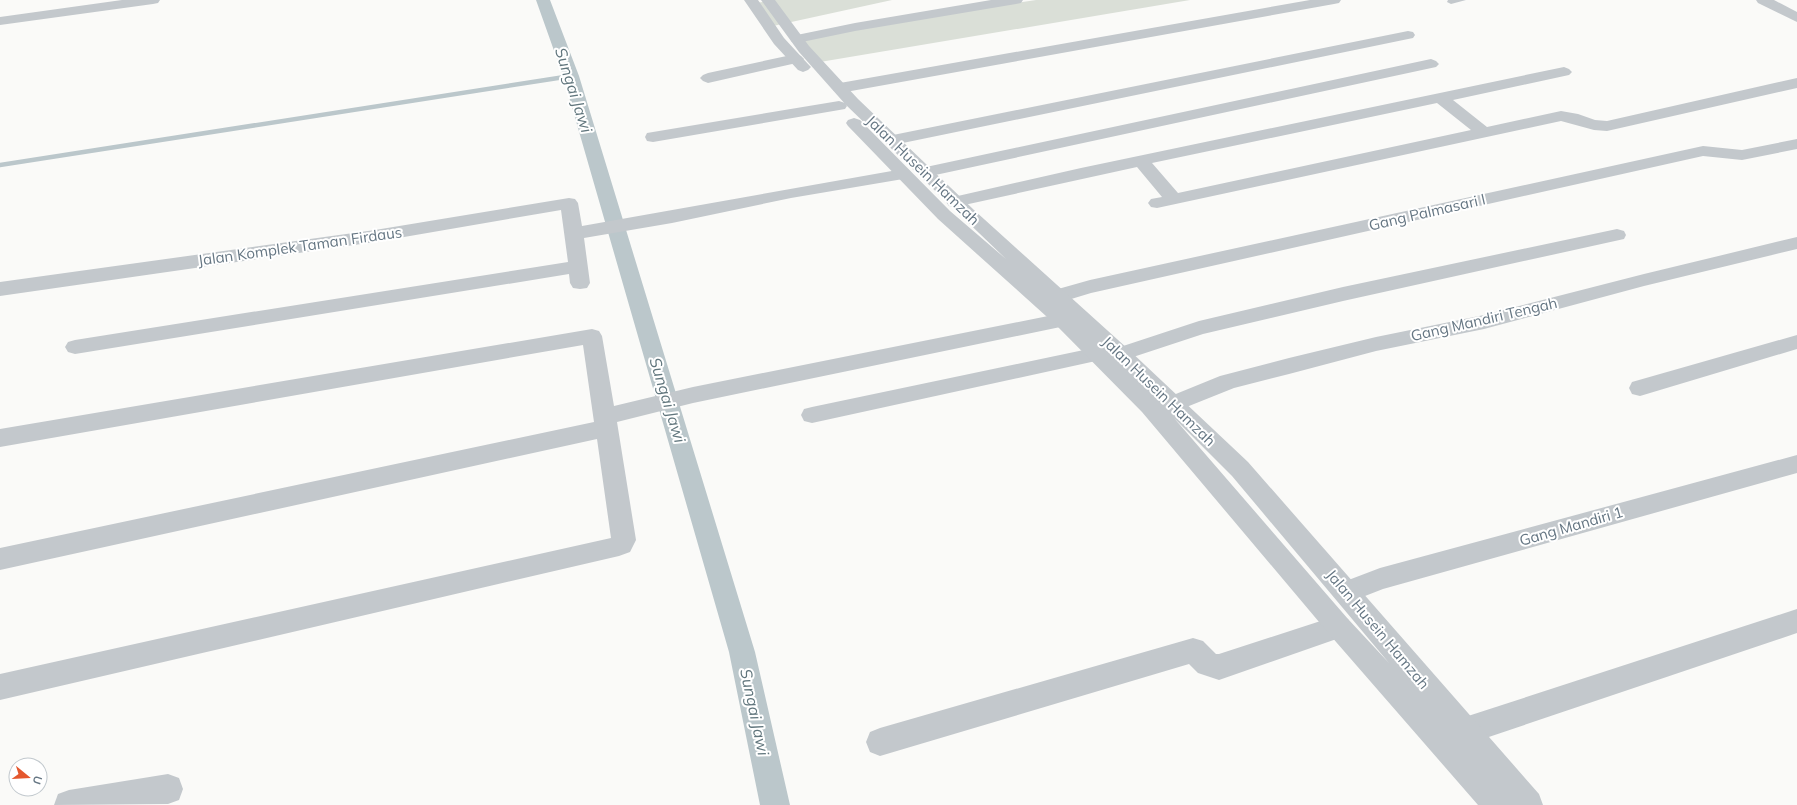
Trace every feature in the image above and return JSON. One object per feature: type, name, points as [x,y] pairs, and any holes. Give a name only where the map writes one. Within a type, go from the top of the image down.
[{"type":"street","points":[[0,21],[153,0]]},
{"type":"street","points":[[708,78],[796,49],[855,27],[1016,0]]},
{"type":"street","points":[[653,137],[839,97],[1334,0]]},
{"type":"street","points":[[1763,0],[1797,18]]},
{"type":"street","name":"Jalan Husein Hamzah","points":[[762,1],[779,41],[796,49],[839,97],[903,174],[958,212],[1058,296],[1122,354],[1240,468],[1372,624],[1415,692],[1497,805]]},
{"type":"street","points":[[893,140],[1408,35]]},
{"type":"street","points":[[926,172],[1431,64]]},
{"type":"street","points":[[958,212],[1141,161],[1564,72]]},
{"type":"street","points":[[1141,161],[1166,202],[1561,116],[1572,118],[1596,127],[1607,126],[1797,83]]},
{"type":"street","name":"Jalan Husein Hamzah","points":[[839,97],[852,102],[926,172],[958,212],[1063,320],[1150,406],[1338,627],[1415,692],[1465,731],[1528,805]]},
{"type":"street","points":[[1440,98],[1485,133]]},
{"type":"street","name":"Gang Palmasari I","points":[[1058,296],[1090,287],[1703,151],[1742,155],[1797,144]]},
{"type":"street","points":[[75,348],[579,274],[574,234],[641,221],[672,217],[791,193],[903,174]]},
{"type":"street","name":"Jalan Komplek Taman Firdaus","points":[[0,289],[375,236],[569,203],[574,234]]},
{"type":"street","points":[[1122,354],[1199,328],[1343,294],[1617,235]]},
{"type":"street","name":"Gang Mandiri Tengah","points":[[1174,404],[1228,382],[1289,366],[1376,344],[1484,322],[1644,280],[1797,243]]},
{"type":"street","points":[[0,559],[606,422],[636,408],[1063,320]]},
{"type":"street","points":[[0,438],[592,336],[624,540],[621,545],[610,549],[0,687]]},
{"type":"street","points":[[1640,388],[1797,342]]},
{"type":"street","points":[[812,415],[1098,354]]},
{"type":"street","name":"Gang Mandiri 1","points":[[1346,592],[1380,579],[1797,464]]},
{"type":"street","points":[[1465,731],[1797,621]]},
{"type":"street","points":[[880,742],[1192,650],[1208,664],[1219,667],[1338,627]]},
{"type":"street","points":[[69,805],[168,789]]},
{"type":"lane","points":[[1451,2],[1462,0]]},
{"type":"shaded area","points":[[774,0],[892,0],[773,26],[756,3]]},
{"type":"shaded area","points":[[1036,0],[1190,0],[820,62],[798,37]]},
{"type":"waterway","name":"Sungai Jawi","points":[[543,0],[571,76],[742,652],[775,805]]},
{"type":"waterway","points":[[0,165],[571,76]]}]
